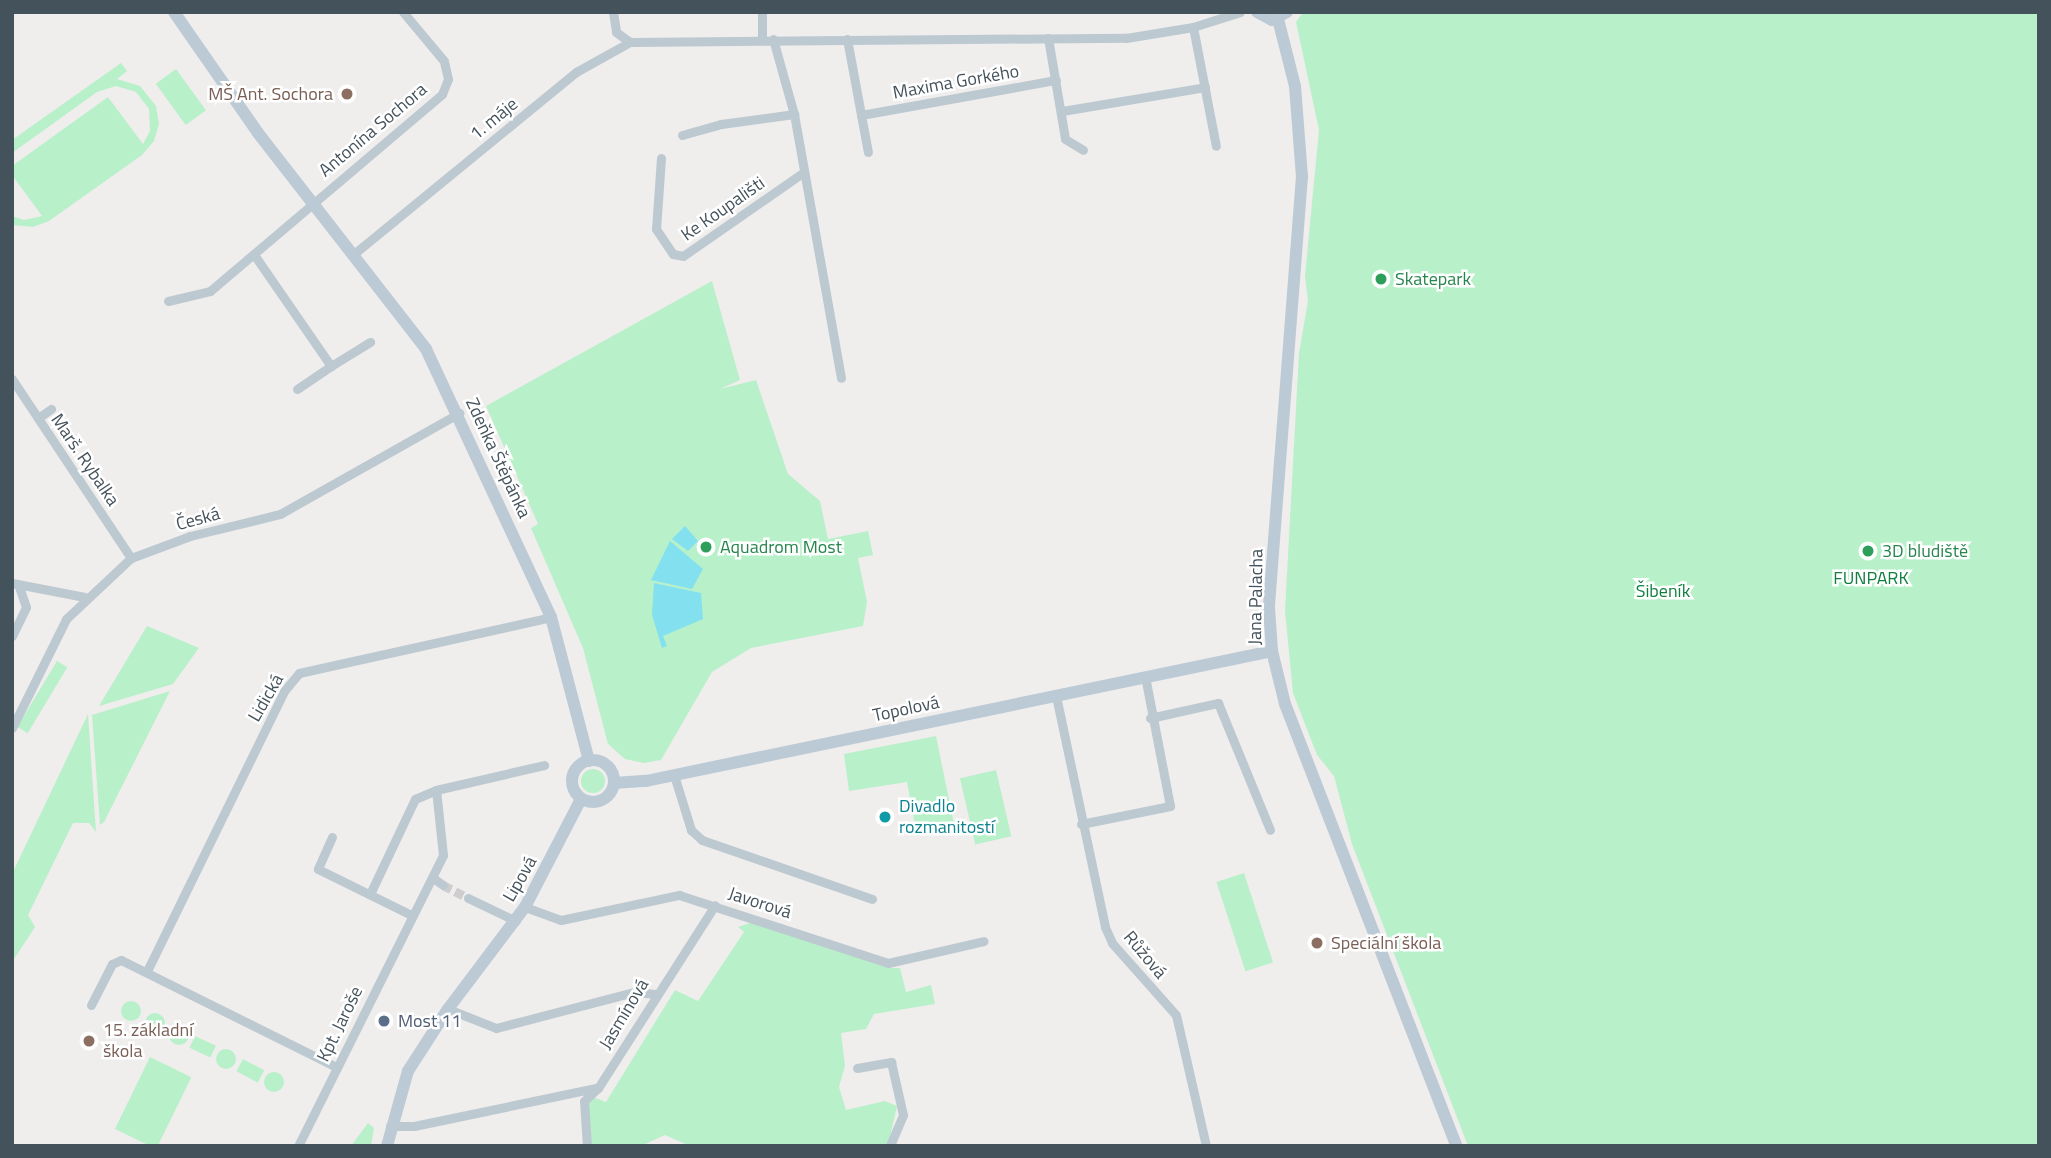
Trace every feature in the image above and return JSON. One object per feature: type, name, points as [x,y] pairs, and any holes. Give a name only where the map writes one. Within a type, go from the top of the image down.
[{"type":"street","name":"Zdeňka Štěpánka","points":[[169,12],[420,340],[459,413],[551,617],[569,673],[589,761]]},
{"type":"street","name":"Zdeňka Štěpánka","points":[[174,12],[197,47]]},
{"type":"street","name":"Antonína Sochora","points":[[313,200],[442,94],[448,79],[444,61],[403,12]]},
{"type":"street","points":[[613,12],[616,32],[630,42],[847,38],[1126,38],[1194,27],[1240,12]]},
{"type":"street","points":[[762,12],[767,39],[794,114],[841,379]]},
{"type":"street","points":[[1257,12],[1282,15]]},
{"type":"street","name":"Jana Palacha","points":[[1282,15],[1295,86],[1302,176],[1269,608],[1272,651],[1285,704],[1456,1146]]},
{"type":"street","points":[[1194,27],[1216,146]]},
{"type":"street","points":[[847,38],[868,152]]},
{"type":"street","points":[[1048,38],[1065,139],[1083,150]]},
{"type":"street","name":"1. máje","points":[[355,253],[576,72],[630,42]]},
{"type":"street","name":"Maxima Gorkého","points":[[862,115],[1056,80]]},
{"type":"street","points":[[1062,111],[1205,87]]},
{"type":"street","points":[[682,135],[721,124],[794,114]]},
{"type":"street","name":"Ke Koupališti","points":[[661,158],[656,229],[673,254],[683,257],[804,172]]},
{"type":"street","points":[[168,301],[210,291],[255,256],[313,200]]},
{"type":"street","points":[[255,256],[331,366]]},
{"type":"street","points":[[297,389],[370,342]]},
{"type":"street","name":"Marš. Rybalka","points":[[12,379],[131,558]]},
{"type":"street","points":[[38,418],[51,409]]},
{"type":"street","name":"Česká","points":[[12,728],[66,619],[85,597],[131,558],[190,536],[281,514],[459,413]]},
{"type":"street","points":[[15,584],[85,597]]},
{"type":"street","points":[[12,636],[26,607],[15,584]]},
{"type":"street","name":"Lidická","points":[[148,971],[284,691],[299,673],[551,617]]},
{"type":"street","name":"Topolová","points":[[581,799],[600,801],[614,783],[674,775],[1272,651]]},
{"type":"street","points":[[1081,824],[1170,806],[1145,676]]},
{"type":"street","name":"Růžová","points":[[1056,696],[1081,824],[1105,927],[1112,943],[1176,1015],[1206,1146]]},
{"type":"street","points":[[1151,717],[1218,703],[1270,830]]},
{"type":"street","points":[[589,761],[606,764],[614,783]]},
{"type":"street","name":"Lipová","points":[[387,1146],[390,1126],[408,1071],[448,1009],[525,907],[581,799],[572,777],[589,761]]},
{"type":"street","points":[[370,894],[415,799],[436,790],[544,765]]},
{"type":"street","points":[[674,775],[691,830],[702,840],[872,899]]},
{"type":"street","name":"Kpt. Jaroše","points":[[298,1146],[443,855],[444,837],[436,790]]},
{"type":"street","points":[[332,837],[318,869],[411,915]]},
{"type":"street","points":[[433,878],[443,885]]},
{"type":"street","name":"Javorová","points":[[525,907],[561,920],[680,895],[888,963],[984,941]]},
{"type":"street","points":[[468,898],[516,922]]},
{"type":"street","name":"Jasmínová","points":[[587,1146],[584,1101],[598,1088],[715,905]]},
{"type":"street","points":[[91,1005],[112,964],[121,960],[148,971],[337,1067]]},
{"type":"street","points":[[448,1009],[496,1028],[634,992],[656,994]]},
{"type":"street","points":[[857,1068],[891,1062],[903,1115],[890,1146]]},
{"type":"street","points":[[390,1126],[414,1126],[516,1102],[598,1088]]},
{"type":"green space","name":"Šibeník","points":[[1303,12],[2039,12],[2039,1146],[1468,1146],[1352,844],[1334,776],[1317,755],[1293,693],[1285,611],[1299,353],[1308,301],[1305,276],[1319,130],[1296,22]]},
{"type":"green space","points":[[121,63],[127,71],[117,79],[140,86],[156,106],[159,124],[154,141],[142,155],[49,221],[33,227],[12,225],[12,216],[24,220],[42,216],[12,175],[12,166],[108,97],[143,144],[150,131],[149,109],[136,92],[116,86],[97,92],[12,153],[12,140]]},
{"type":"green space","points":[[176,69],[206,110],[186,125],[156,84]]},
{"type":"green space","name":"Aquadrom Most","points":[[712,281],[740,380],[720,389],[756,380],[788,474],[820,501],[828,539],[868,531],[873,555],[858,558],[867,602],[863,626],[751,648],[712,672],[661,760],[644,763],[625,759],[608,744],[583,648],[531,528],[538,524],[486,406]]},
{"type":"green space","points":[[147,626],[199,648],[173,684],[99,706]]},
{"type":"green space","points":[[57,661],[67,667],[28,733],[17,727]]},
{"type":"green space","points":[[170,691],[104,822],[100,825],[92,715]]},
{"type":"green space","points":[[88,714],[96,832],[89,823],[73,823],[28,915],[35,927],[14,959],[12,874]]},
{"type":"green space","points":[[936,736],[954,824],[950,829],[917,836],[907,782],[849,791],[844,754]]},
{"type":"green space","points":[[593,769],[602,772],[605,781],[602,790],[593,793],[584,790],[581,781],[584,772]]},
{"type":"green space","points":[[996,770],[1011,836],[975,845],[960,778]]},
{"type":"green space","points":[[1244,873],[1273,962],[1245,971],[1216,882]]},
{"type":"green space","points":[[753,922],[889,968],[900,968],[906,992],[931,985],[935,1004],[874,1014],[866,1029],[841,1033],[845,1066],[839,1087],[846,1110],[885,1101],[897,1106],[888,1146],[690,1146],[665,1135],[641,1146],[591,1146],[588,1105],[593,1097],[606,1102],[675,990],[698,1001],[744,932],[738,927]]},
{"type":"green space","points":[[131,1001],[138,1004],[141,1011],[138,1018],[131,1021],[124,1018],[121,1011],[124,1004]]},
{"type":"green space","points":[[151,1013],[159,1013],[165,1023],[159,1033],[151,1033],[145,1027],[145,1019]]},
{"type":"green space","points":[[179,1025],[186,1028],[189,1035],[186,1042],[179,1045],[172,1042],[169,1035],[172,1028]]},
{"type":"green space","points":[[195,1036],[216,1046],[210,1058],[190,1048]]},
{"type":"green space","points":[[226,1049],[233,1052],[236,1059],[233,1066],[226,1069],[219,1066],[216,1059],[219,1052]]},
{"type":"green space","points":[[150,1057],[191,1077],[158,1146],[150,1146],[115,1129]]},
{"type":"green space","points":[[243,1059],[264,1070],[258,1083],[236,1071]]},
{"type":"green space","points":[[274,1072],[281,1075],[284,1082],[281,1089],[274,1092],[267,1089],[264,1082],[267,1075]]},
{"type":"green space","points":[[368,1123],[374,1128],[371,1146],[351,1146]]},
{"type":"water","points":[[685,526],[698,541],[688,551],[672,539]]},
{"type":"water","points":[[670,541],[703,569],[692,589],[651,580]]},
{"type":"water","points":[[654,583],[701,593],[703,619],[663,636],[667,646],[662,648],[652,615]]},
{"type":"tunnel","points":[[443,885],[468,898]]},
{"type":"place","name":"MŠ Ant. Sochora","points":[[347,94]]},
{"type":"place","name":"Skatepark","points":[[1381,279]]},
{"type":"place","name":"Aquadrom Most","points":[[706,547]]},
{"type":"place","name":"3D bludiště","points":[[1868,551]]},
{"type":"place","name":"Divadlo rozmanitostí","points":[[885,817]]},
{"type":"place","name":"Speciální škola","points":[[1317,943]]},
{"type":"place","name":"Most 11","points":[[384,1021]]},
{"type":"place","name":"15. základní škola","points":[[89,1041]]},
{"type":"park label","name":"FUNPARK","points":[[1871,578]]}]
